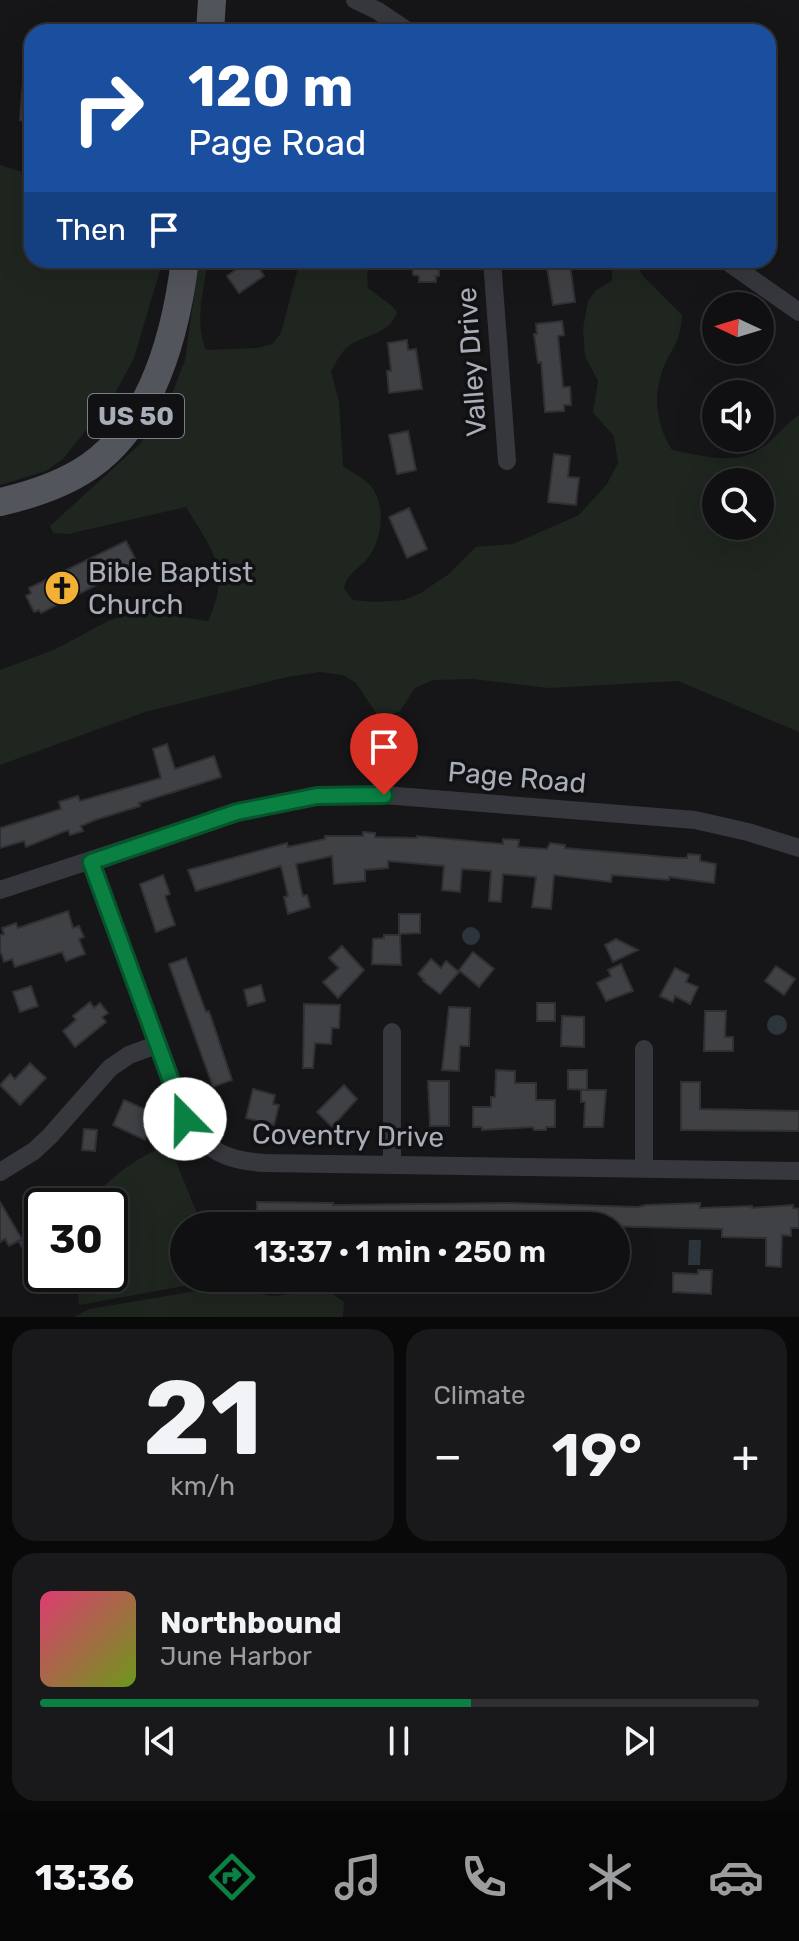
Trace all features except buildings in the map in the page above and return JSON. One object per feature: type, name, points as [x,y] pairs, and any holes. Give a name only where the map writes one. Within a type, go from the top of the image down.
[{"type":"main road","points":[[210,24],[212,0]]},
{"type":"main road","name":"US 50","points":[[0,502],[56,485],[91,465],[139,413],[166,349],[184,268]]},
{"type":"street","points":[[355,0],[397,24]]},
{"type":"street","name":"Valley Drive","points":[[493,268],[507,461]]},
{"type":"street","points":[[736,268],[799,312]]},
{"type":"street","name":"Page Road","points":[[0,890],[237,812],[317,796],[384,795],[695,820],[799,848]]},
{"type":"street","name":"Coventry Drive","points":[[91,862],[185,1119],[203,1142],[227,1157],[265,1163],[799,1171]]},
{"type":"street","points":[[392,1032],[392,1164]]},
{"type":"street","points":[[0,1172],[34,1151],[50,1136],[110,1068],[129,1055],[156,1045]]},
{"type":"street","points":[[644,1049],[644,1168]]},
{"type":"shaded area","points":[[0,165],[24,172],[24,268],[161,268],[134,358],[114,395],[63,459],[46,471],[0,485]]},
{"type":"shaded area","points":[[198,268],[207,268],[200,317],[206,350],[258,348],[272,344],[281,333],[297,268],[369,268],[368,288],[397,312],[384,329],[347,347],[331,371],[339,402],[343,466],[363,479],[375,492],[381,522],[372,552],[350,576],[344,589],[353,600],[404,600],[449,574],[476,547],[513,544],[579,515],[607,484],[618,463],[614,436],[593,413],[598,381],[585,356],[583,329],[588,301],[596,290],[612,281],[612,268],[640,268],[642,275],[682,315],[678,339],[660,379],[657,400],[663,431],[672,450],[717,458],[774,452],[774,437],[799,415],[799,732],[678,681],[548,688],[472,679],[433,680],[415,688],[400,711],[380,719],[356,683],[343,675],[320,672],[287,677],[145,712],[0,765],[0,670],[56,649],[108,621],[140,611],[208,621],[218,588],[216,561],[186,507],[68,534],[53,533],[50,526],[140,444],[171,397],[185,360]]},
{"type":"shaded area","points":[[467,927],[475,927],[480,936],[478,943],[467,945],[462,940],[462,932]]},
{"type":"shaded area","points":[[777,1015],[784,1018],[787,1025],[784,1032],[777,1035],[770,1032],[767,1025],[770,1018]]},
{"type":"shaded area","points":[[169,1144],[196,1212],[170,1212],[170,1288],[79,1305],[78,1292],[128,1292],[128,1188],[102,1188],[144,1156]]},
{"type":"shaded area","points":[[689,1240],[701,1240],[700,1265],[688,1265]]},
{"type":"shaded area","points":[[190,1292],[248,1292],[274,1296],[330,1292],[344,1302],[343,1317],[74,1317],[89,1309]]},
{"type":"place","name":"Bible Baptist Church","points":[[62,588]]},
{"type":"route","points":[[185,1119],[91,862],[237,812],[317,796],[384,795]]}]
